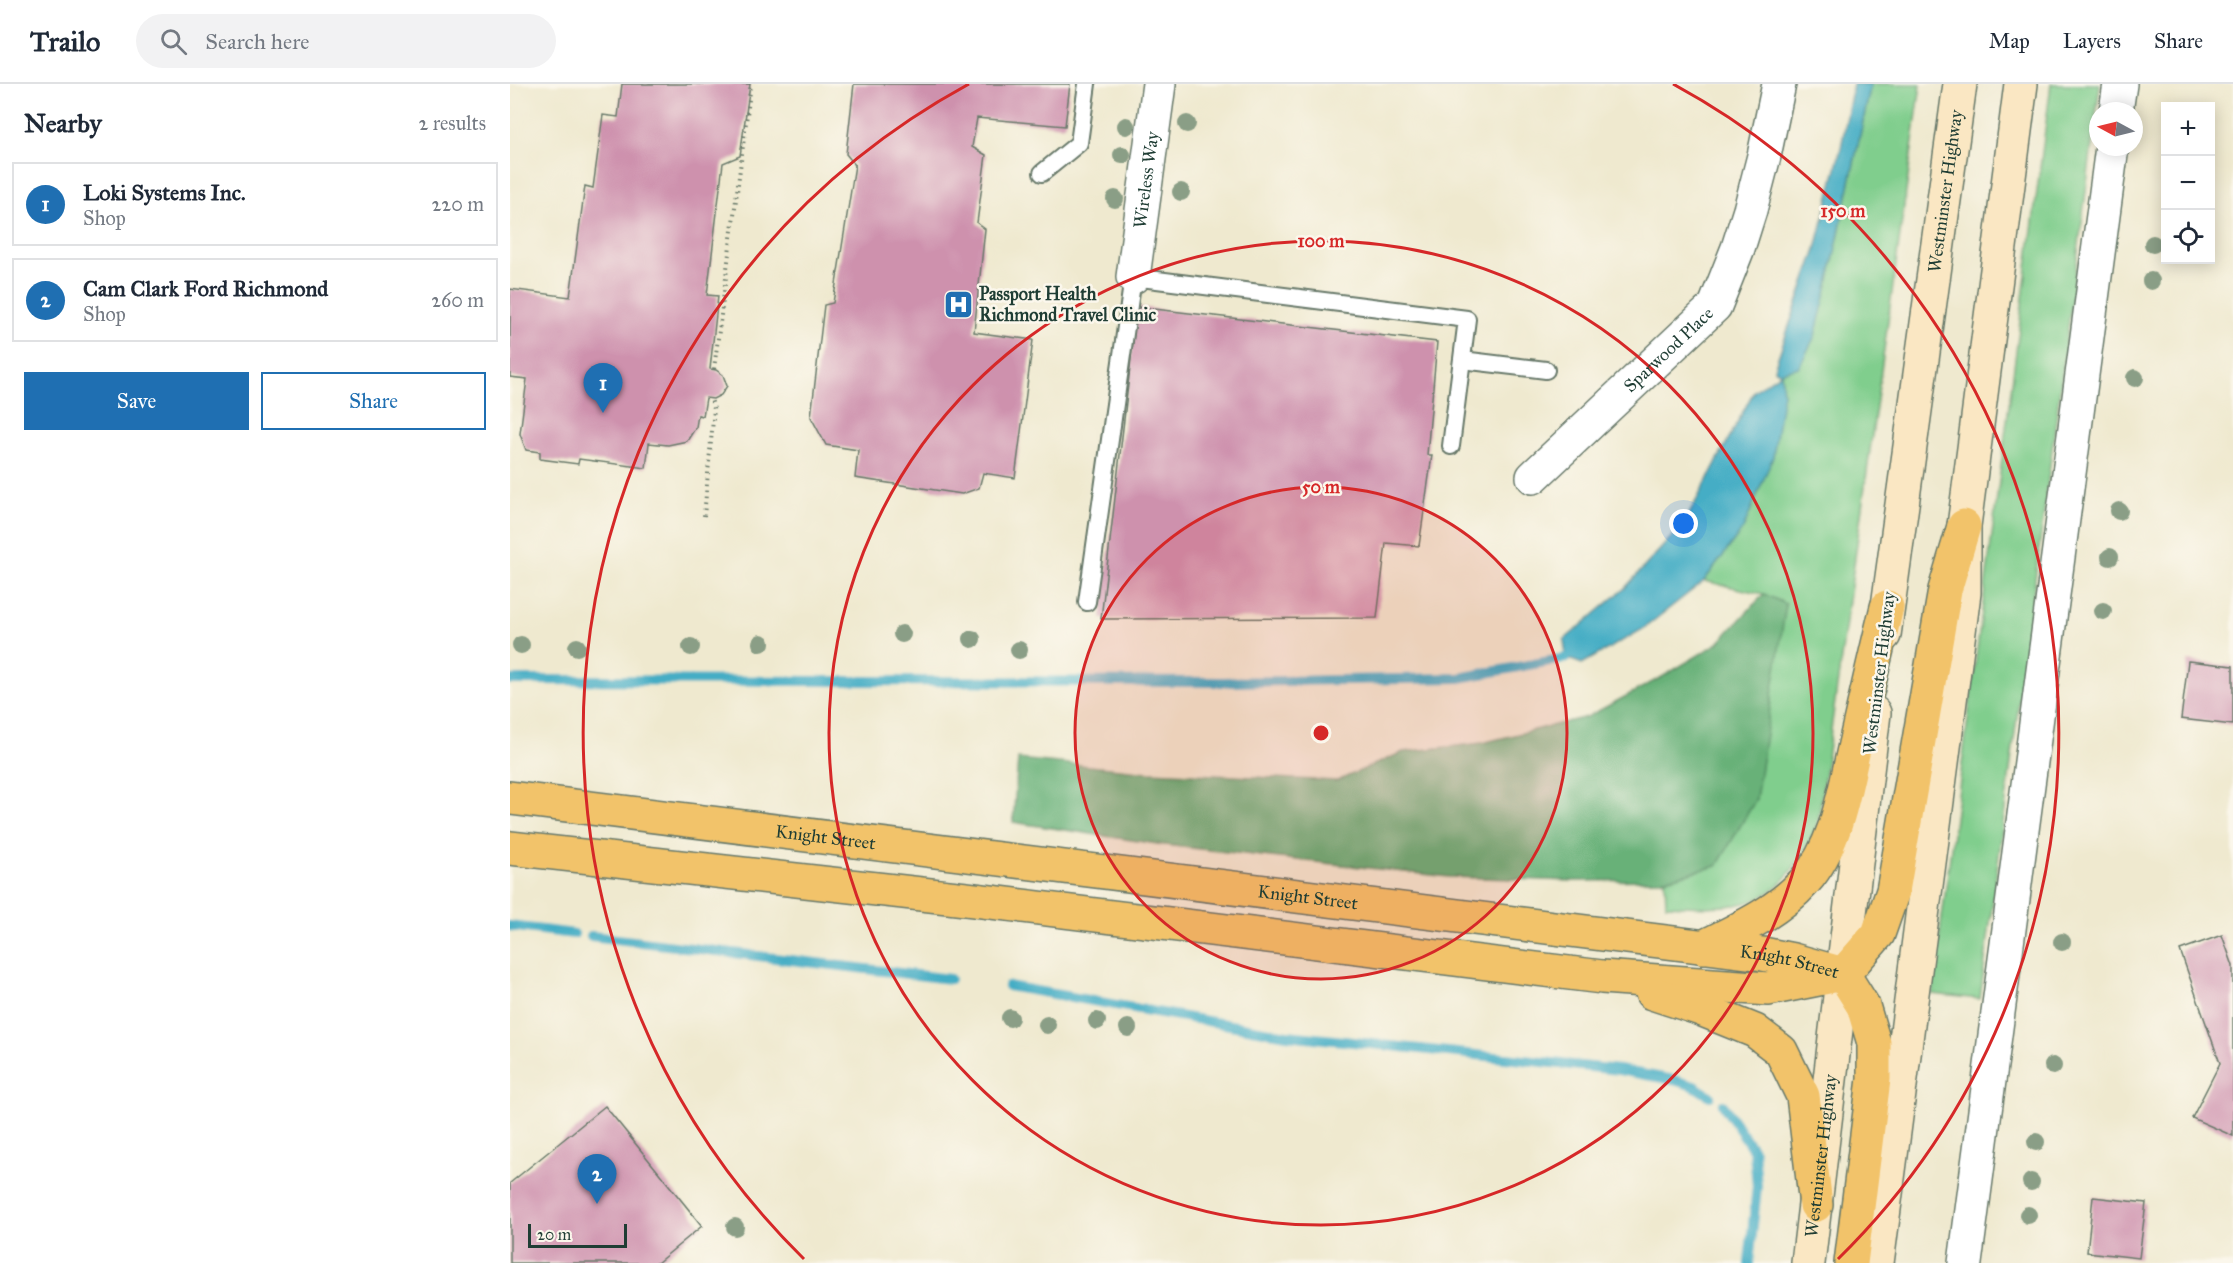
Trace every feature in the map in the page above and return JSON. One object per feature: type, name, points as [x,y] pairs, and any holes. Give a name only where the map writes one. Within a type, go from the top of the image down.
[{"type":"highway","points":[[1851,1263],[1874,1079],[1874,1043],[1863,1006],[1843,974],[1878,934],[1893,891],[1945,590],[1964,526]]},
{"type":"highway","points":[[1703,947],[1759,919],[1787,898],[1806,880],[1821,858],[1833,831],[1887,607]]},
{"type":"highway","name":"Knight Street","points":[[510,798],[1703,947],[1793,960],[1843,974]]},
{"type":"highway","name":"Knight Street","points":[[510,848],[966,899],[1602,977],[1768,989],[1843,974]]},
{"type":"highway","points":[[1602,977],[1698,1008],[1755,1031],[1780,1051],[1803,1096],[1816,1205]]},
{"type":"main road","name":"Westminster Highway","points":[[1808,1263],[1887,607],[1960,84]]},
{"type":"main road","points":[[1877,1263],[1964,593],[1964,526],[2021,84]]},
{"type":"street","name":"Wireless Way","points":[[1133,277],[1159,84]]},
{"type":"street","name":"Sparwood Place","points":[[1533,477],[1715,306],[1744,229],[1764,156],[1779,84]]},
{"type":"street","points":[[2117,102],[2120,84]]},
{"type":"street","points":[[1965,1263],[2111,156]]},
{"type":"lane","points":[[1042,173],[1079,143],[1087,84]]},
{"type":"lane","points":[[1087,602],[1133,277],[1467,319],[1451,446]]},
{"type":"lane","points":[[1462,360],[1546,370]]},
{"type":"path","points":[[714,369],[751,84]]},
{"type":"path","points":[[704,516],[714,409],[711,399]]},
{"type":"green space","points":[[1871,84],[1921,84],[1818,823],[1806,848],[1790,872],[1770,891],[1758,898],[1726,906],[1666,905],[1665,879],[1717,866],[1764,594],[1704,581],[1743,529],[1783,393],[1781,372],[1827,289]]},
{"type":"green space","points":[[2051,84],[2100,84],[2098,102],[2089,102],[2091,156],[1980,999],[1932,994]]},
{"type":"green space","points":[[1764,594],[1786,604],[1756,799],[1717,866],[1660,880],[1574,881],[1449,877],[1164,845],[1013,822],[1018,759],[1150,772],[1337,781],[1403,752],[1482,743],[1587,717],[1662,677],[1717,644]]},
{"type":"water","points":[[1853,84],[1871,84],[1827,289],[1815,336],[1799,367],[1781,372],[1783,393],[1773,457],[1743,529],[1704,581],[1643,629],[1582,664],[1566,658],[1564,640],[1625,588],[1685,522],[1754,391],[1781,373],[1774,369],[1816,249],[1841,148]]},
{"type":"building","points":[[622,84],[750,84],[740,156],[723,163],[707,295],[718,296],[710,369],[723,375],[727,386],[721,395],[713,399],[706,398],[703,416],[698,415],[696,427],[687,441],[668,445],[649,443],[646,468],[579,459],[578,464],[540,459],[540,452],[526,450],[520,434],[527,379],[510,377],[510,289],[570,297],[585,186],[593,188],[603,115],[618,117]]},
{"type":"building","points":[[854,84],[1070,84],[1065,126],[977,118],[972,147],[986,155],[977,223],[985,229],[974,332],[1033,340],[1015,478],[983,473],[979,488],[962,494],[855,478],[858,450],[826,445],[811,417],[824,305],[833,303],[855,165],[846,154]]},
{"type":"building","points":[[1137,307],[1437,342],[1427,455],[1432,455],[1419,546],[1386,543],[1377,618],[1101,619]]},
{"type":"building","points":[[2188,661],[2233,666],[2233,725],[2181,719]]},
{"type":"building","points":[[2222,935],[2233,966],[2233,1136],[2192,1118],[2220,1063],[2180,950]]},
{"type":"building","points":[[605,1106],[702,1226],[657,1263],[510,1263],[510,1183]]},
{"type":"building","points":[[2093,1197],[2146,1203],[2139,1258],[2087,1252]]},
{"type":"waterway","points":[[510,680],[1223,682],[1459,678],[1566,658]]},
{"type":"waterway","points":[[510,926],[574,934]]},
{"type":"waterway","points":[[591,936],[950,979]]},
{"type":"waterway","points":[[1008,986],[1287,1035],[1619,1070],[1674,1080],[1694,1086],[1710,1096]]},
{"type":"waterway","points":[[1723,1105],[1754,1151],[1757,1186],[1749,1263]]},
{"type":"place","name":"Passport Health Richmond Travel Clinic","points":[[958,304]]},
{"type":"place","name":"Loki Systems Inc.","points":[[603,413]]},
{"type":"place","name":"Cam Clark Ford Richmond","points":[[597,1204]]}]
